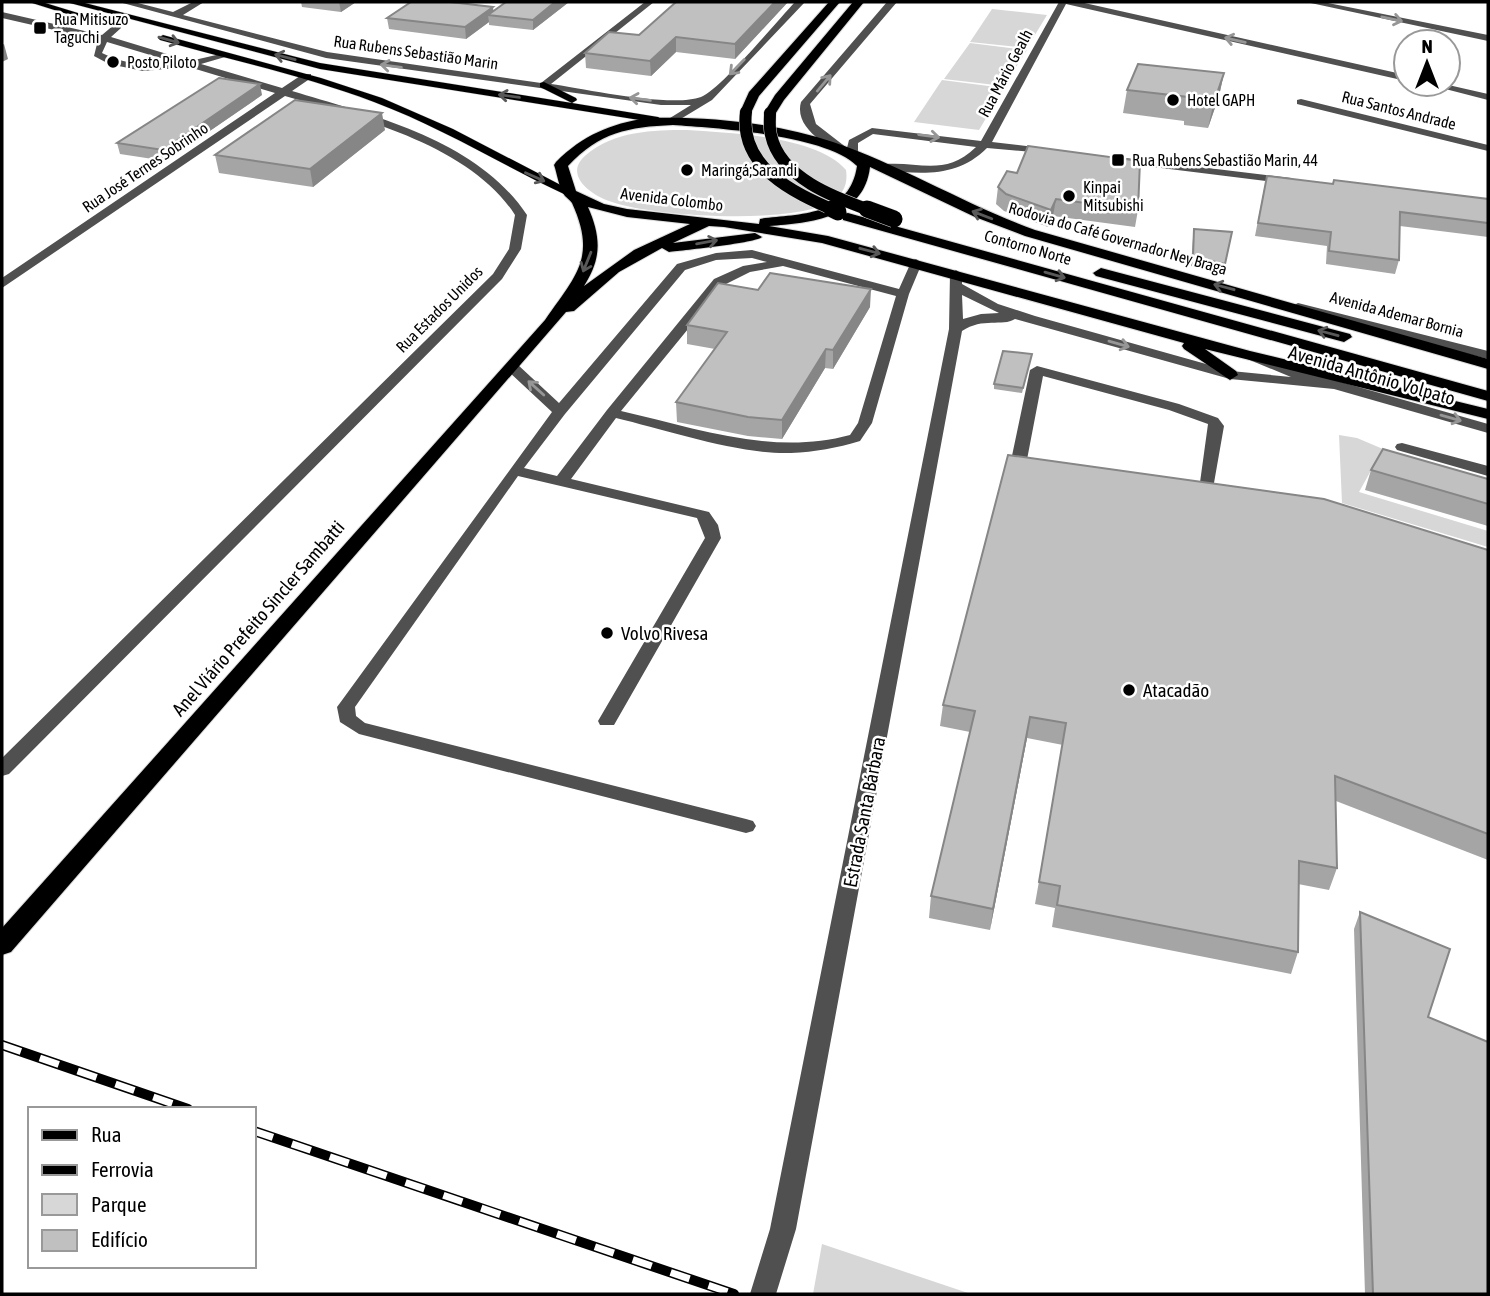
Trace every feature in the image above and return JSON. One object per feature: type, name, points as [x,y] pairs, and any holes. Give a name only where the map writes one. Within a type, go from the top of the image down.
[{"type":"highway","name":"Contorno Norte","points":[[835,2],[753,95],[744,118],[750,152],[776,178],[809,200],[848,217],[1488,396]]},
{"type":"highway","name":"Contorno Norte","points":[[859,2],[770,113],[770,130],[777,151],[793,171],[816,187],[894,219],[1488,376]]},
{"type":"highway","points":[[658,120],[783,134],[851,153],[864,165],[864,177],[854,197],[844,205],[811,216],[766,222],[724,223]]},
{"type":"highway","name":"Anel Viário Prefeito Sincler Sambatti","points":[[551,323],[582,275],[591,255],[592,239],[561,165],[577,146],[615,130],[658,120]]},
{"type":"highway","name":"Rodovia do Café Governador Ney Braga","points":[[851,153],[975,212],[1031,233],[1297,307],[1488,364]]},
{"type":"highway","name":"Avenida Colombo","points":[[573,196],[627,213],[724,223],[803,236],[916,263],[956,280],[1245,355],[1488,414]]},
{"type":"highway","name":"Anel Viário Prefeito Sincler Sambatti","points":[[4,943],[551,323],[614,269],[639,253],[708,222]]},
{"type":"highway","points":[[639,253],[741,237],[803,236]]},
{"type":"highway","points":[[1157,330],[1207,356],[1230,375]]},
{"type":"main road","points":[[33,2],[131,29]]},
{"type":"main road","points":[[71,2],[320,66],[658,120]]},
{"type":"main road","name":"Avenida Colombo","points":[[157,37],[307,76],[407,111],[465,138],[524,173],[573,196]]},
{"type":"main road","points":[[544,85],[571,100],[630,115]]},
{"type":"street","name":"Rua Rubens Sebastião Marin","points":[[129,2],[352,60],[661,102],[691,102],[708,97]]},
{"type":"street","points":[[175,15],[200,2]]},
{"type":"street","points":[[544,85],[650,2]]},
{"type":"street","points":[[674,120],[708,97],[800,2]]},
{"type":"street","points":[[892,2],[805,104],[804,113],[811,125],[851,153],[853,142],[872,131],[1065,154]]},
{"type":"street","name":"Rua Mário Gealh","points":[[882,167],[940,170],[954,168],[973,158],[985,144],[1063,2]]},
{"type":"street","points":[[1069,2],[1392,75]]},
{"type":"street","points":[[1311,2],[1327,3],[1488,38]]},
{"type":"street","points":[[2,15],[22,18],[86,17]]},
{"type":"street","points":[[22,18],[42,27],[102,42]]},
{"type":"street","name":"Rua Estados Unidos","points":[[2,769],[498,276],[515,249],[522,215],[505,191],[414,134],[283,91],[22,18]]},
{"type":"street","points":[[118,26],[102,42],[97,54],[100,57],[143,70],[191,64],[222,55]]},
{"type":"street","name":"Rua José Ternes Sobrinho","points":[[2,284],[307,76]]},
{"type":"street","points":[[1462,91],[1488,97]]},
{"type":"street","name":"Rua Santos Andrade","points":[[1301,102],[1488,148]]},
{"type":"street","points":[[1104,158],[1301,183]]},
{"type":"street","points":[[746,826],[359,728],[347,718],[346,706],[514,471],[560,411],[681,267],[704,258],[732,253],[752,254],[789,261],[903,294]]},
{"type":"street","points":[[561,481],[612,413],[719,282],[747,269],[789,261]]},
{"type":"street","points":[[612,413],[740,443],[788,449],[826,446],[855,438],[866,423],[903,294],[916,263]]},
{"type":"street","points":[[956,280],[993,307],[1230,375],[1336,385]]},
{"type":"street","name":"Estrada Santa Bárbara","points":[[763,1294],[783,1229],[956,329],[956,280]]},
{"type":"street","name":"Avenida Ademar Bornia","points":[[1297,307],[1488,355]]},
{"type":"street","points":[[956,329],[978,318],[1030,319]]},
{"type":"street","name":"Avenida Antônio Volpato","points":[[1245,355],[1280,369],[1488,429]]},
{"type":"street","points":[[512,367],[560,411]]},
{"type":"street","points":[[1017,470],[1037,370],[1174,407],[1213,421],[1217,426],[1206,497]]},
{"type":"street","points":[[1402,447],[1488,471]]},
{"type":"street","points":[[514,471],[704,515],[710,525],[713,538],[607,721]]},
{"type":"green space","points":[[992,9],[1047,15],[1027,48],[970,42]]},
{"type":"green space","points":[[970,43],[1027,50],[1004,86],[944,79]]},
{"type":"green space","points":[[942,80],[1004,88],[979,130],[914,122]]},
{"type":"green space","points":[[687,130],[772,138],[815,150],[833,159],[846,170],[844,188],[832,201],[813,209],[757,216],[690,215],[659,212],[612,202],[589,190],[578,177],[579,163],[586,155],[609,141],[647,132]]},
{"type":"green space","points":[[1339,435],[1357,438],[1383,449],[1359,492],[1488,531],[1488,547],[1342,503]]},
{"type":"green space","points":[[822,1244],[971,1294],[813,1294]]},
{"type":"building","points":[[411,2],[450,2],[493,7],[465,27],[387,18]]},
{"type":"building","points":[[506,2],[555,2],[533,20],[488,15]]},
{"type":"building","points":[[676,2],[775,2],[735,44],[676,37],[650,61],[585,53],[609,32],[639,35]]},
{"type":"building","points":[[1138,64],[1224,73],[1213,105],[1188,101],[1188,97],[1127,90]]},
{"type":"building","points":[[219,78],[260,84],[163,150],[117,143]]},
{"type":"building","points":[[295,100],[382,113],[310,169],[215,155]]},
{"type":"building","name":"Kinpai Mitsubishi","points":[[1028,146],[1140,161],[1138,210],[1056,199],[1051,210],[1006,194],[998,187],[1007,171],[1017,173]]},
{"type":"building","points":[[1267,176],[1333,184],[1334,180],[1488,199],[1488,223],[1400,212],[1399,260],[1329,251],[1331,232],[1258,223]]},
{"type":"building","points":[[1194,229],[1232,232],[1225,264],[1193,257]]},
{"type":"building","points":[[770,273],[871,289],[833,350],[826,349],[782,420],[748,417],[676,402],[727,332],[687,325],[718,283],[758,290]]},
{"type":"building","points":[[1003,351],[1032,354],[1023,388],[994,384]]},
{"type":"building","points":[[1383,449],[1488,479],[1488,504],[1371,470]]},
{"type":"building","points":[[1008,455],[1324,499],[1488,550],[1488,834],[1335,776],[1337,868],[1299,861],[1298,952],[1057,905],[1060,886],[1039,882],[1066,723],[1030,717],[993,909],[931,896],[975,711],[943,705]]},
{"type":"building","points":[[1360,912],[1450,949],[1428,1017],[1488,1042],[1488,1294],[1373,1294]]},
{"type":"railway","points":[[2,1045],[182,1107]]},
{"type":"railway","points":[[256,1132],[734,1294]]},
{"type":"place","name":"Rua Mitisuzo Taguchi","points":[[40,28]]},
{"type":"place","name":"Posto Piloto","points":[[113,62]]},
{"type":"place","name":"Hotel GAPH","points":[[1173,100]]},
{"type":"place","name":"Rua Rubens Sebastião Marin, 44","points":[[1118,160]]},
{"type":"place","name":"Maringá;Sarandi","points":[[687,170]]},
{"type":"place","name":"Kinpai Mitsubishi","points":[[1069,196]]},
{"type":"place","name":"Volvo Rivesa","points":[[607,633]]},
{"type":"place","name":"Atacadão","points":[[1129,690]]}]
